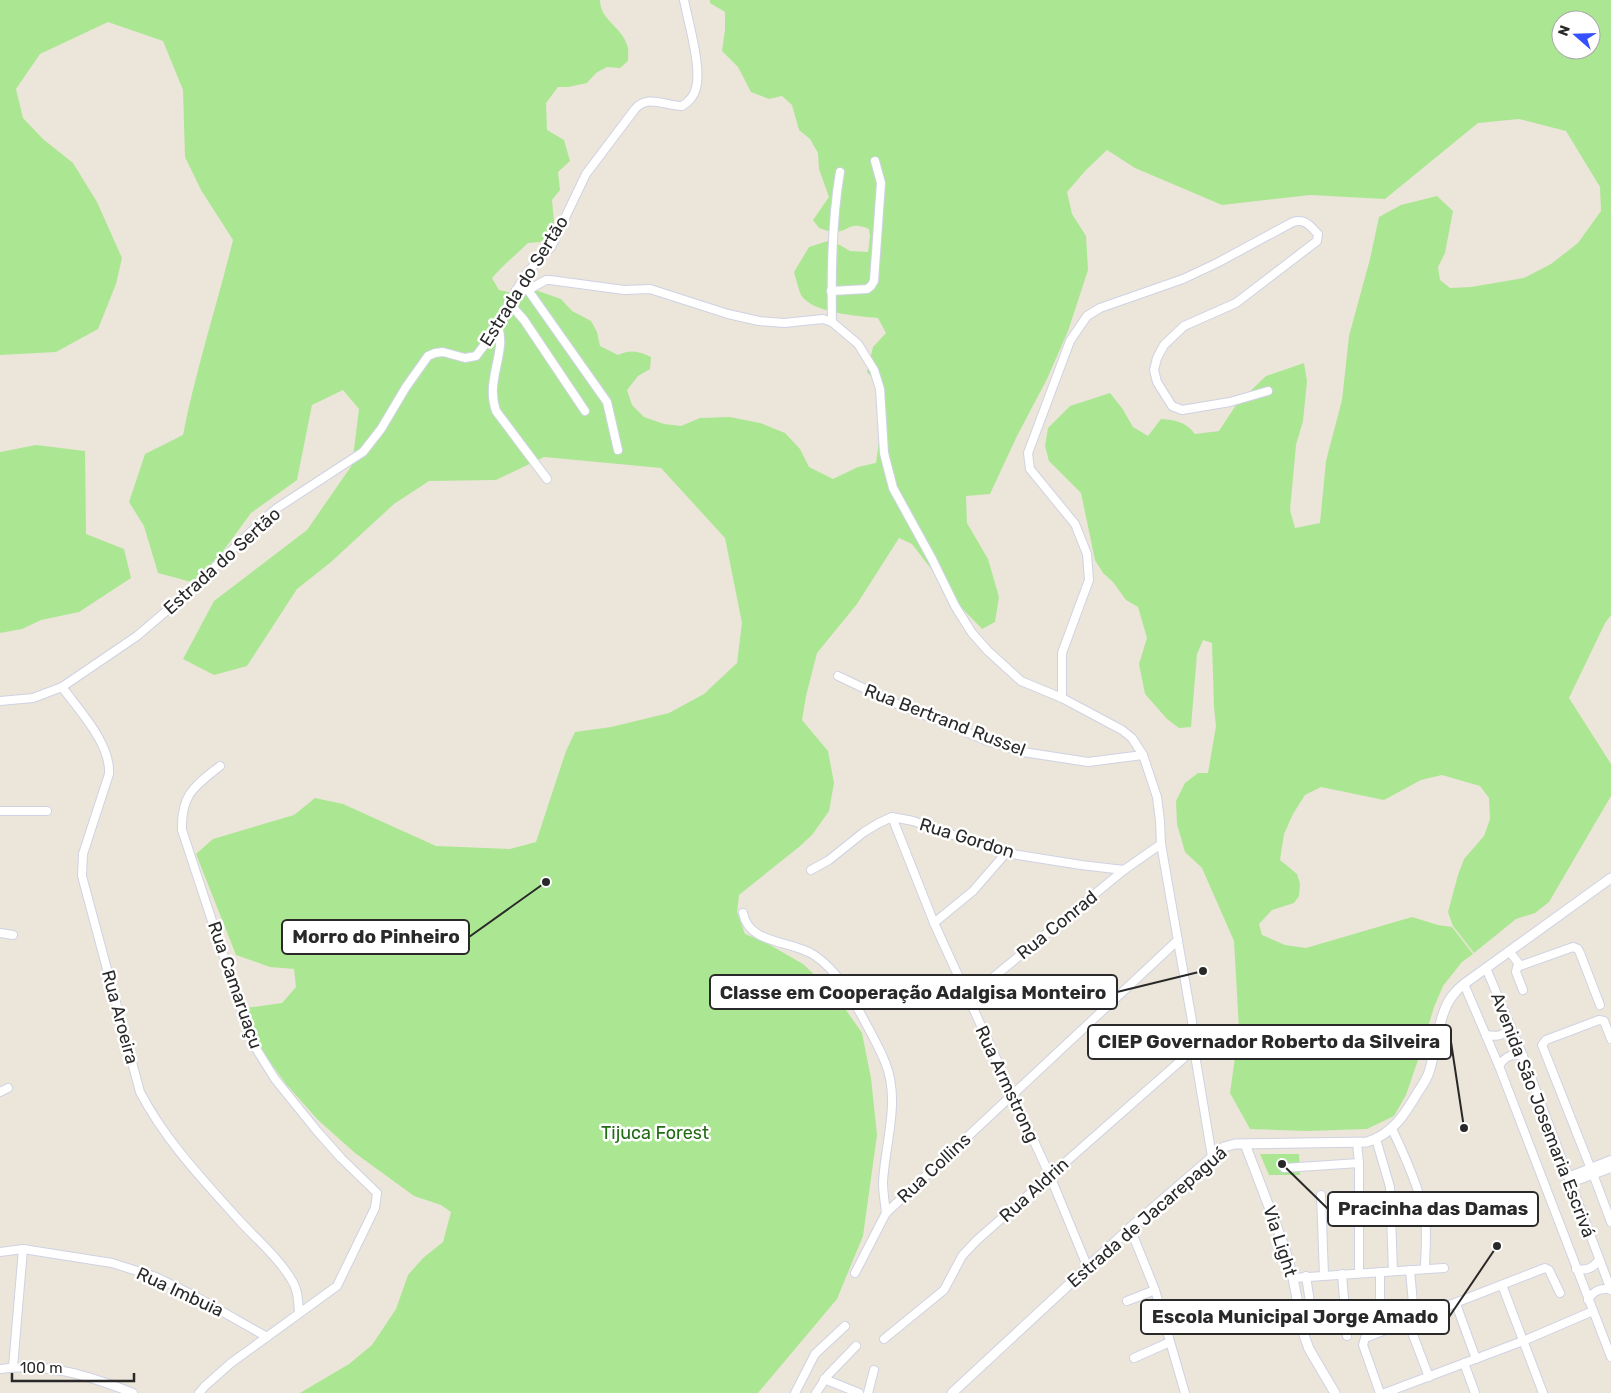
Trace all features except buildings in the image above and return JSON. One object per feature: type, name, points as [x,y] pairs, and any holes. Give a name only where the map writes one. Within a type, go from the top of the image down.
[{"type":"street","name":"Estrada do Sertão","points":[[62,687],[137,636],[192,589],[277,508],[363,452],[376,436],[428,356],[443,352],[465,358],[476,356],[498,327],[509,302],[526,274],[551,247],[586,174],[639,104],[647,101],[682,106],[692,97],[697,86],[697,78],[694,44],[684,0]]},
{"type":"street","points":[[831,290],[867,289],[874,281],[881,183],[875,161]]},
{"type":"street","points":[[832,322],[831,290],[837,189],[840,172]]},
{"type":"street","points":[[1062,698],[1062,653],[1089,580],[1087,554],[1075,524],[1030,469],[1028,453],[1070,341],[1087,316],[1100,308],[1183,279],[1293,222],[1298,220],[1305,221],[1318,234],[1318,241],[1236,303],[1184,326],[1164,345],[1157,358],[1154,370],[1157,382],[1172,406],[1182,410],[1230,402],[1268,391]]},
{"type":"street","points":[[516,290],[528,290],[546,280],[624,290],[650,289],[728,314],[759,321],[784,323],[823,319],[832,322],[858,344],[874,370],[880,389],[884,454],[893,488],[932,559],[955,606],[972,633],[1021,681],[1062,698],[1122,730],[1132,738],[1144,755],[1157,797],[1161,844],[1192,1020],[1194,1049],[1212,1157]]},
{"type":"street","points":[[528,290],[607,402],[618,450]]},
{"type":"street","points":[[509,302],[524,320],[585,410]]},
{"type":"street","points":[[498,327],[501,338],[492,382],[493,403],[496,411],[547,479]]},
{"type":"street","name":"Rua Bertrand Russel","points":[[838,676],[897,704],[988,741],[1023,752],[1088,762],[1144,755]]},
{"type":"street","points":[[0,701],[33,698],[62,687]]},
{"type":"street","name":"Rua Aroeira","points":[[62,687],[93,729],[108,759],[109,774],[83,854],[82,876],[140,1092],[171,1143],[291,1278],[298,1292],[299,1312]]},
{"type":"street","name":"Rua Camaruaçu","points":[[220,766],[192,788],[181,816],[182,830],[252,1042],[275,1079],[311,1123],[341,1158],[377,1193],[375,1208],[337,1286],[299,1312]]},
{"type":"street","points":[[0,811],[47,811]]},
{"type":"street","points":[[811,870],[829,860],[864,832],[892,817]]},
{"type":"street","name":"Rua Gordon","points":[[892,817],[913,822],[1006,853],[1124,870]]},
{"type":"street","name":"Rua Armstrong","points":[[892,817],[934,923],[1050,1176],[1088,1268]]},
{"type":"street","points":[[1124,870],[1161,844]]},
{"type":"street","points":[[934,923],[973,891],[1006,853]]},
{"type":"street","name":"Rua Conrad","points":[[968,998],[1124,870]]},
{"type":"street","name":"Estrada de Jacarepaguá","points":[[952,1393],[1130,1228],[1212,1157],[1229,1145],[1357,1143],[1376,1139],[1392,1129],[1403,1117],[1429,1074],[1446,1006],[1452,996],[1464,984],[1611,878]]},
{"type":"street","name":"Rua Collins","points":[[743,913],[744,920],[751,930],[771,940],[800,948],[829,967],[842,982],[885,1061],[892,1088],[884,1182],[886,1213]]},
{"type":"street","points":[[0,933],[12,935]]},
{"type":"street","name":"Rua Collins","points":[[886,1213],[1178,940]]},
{"type":"street","points":[[1523,990],[1516,972],[1520,965],[1571,947],[1576,948],[1580,953],[1600,1005]]},
{"type":"street","points":[[1509,951],[1520,965]]},
{"type":"street","name":"Avenida São Josemaria Escrivá","points":[[1486,968],[1523,1056],[1611,1290]]},
{"type":"street","name":"Avenida São Josemaria Escrivá","points":[[1464,984],[1499,1066],[1611,1357]]},
{"type":"street","points":[[1611,1039],[1604,1021],[1599,1020],[1546,1040],[1542,1045],[1611,1222]]},
{"type":"street","points":[[1486,1035],[1500,1036],[1511,1026]]},
{"type":"street","name":"Rua Aldrin","points":[[884,1339],[944,1290],[962,1256],[976,1241],[1194,1049]]},
{"type":"street","points":[[1499,1066],[1505,1057],[1510,1055],[1523,1056]]},
{"type":"street","points":[[0,1092],[8,1088]]},
{"type":"street","points":[[1392,1129],[1400,1145],[1424,1212],[1426,1231],[1425,1269]]},
{"type":"street","points":[[1376,1139],[1390,1186],[1393,1271]]},
{"type":"street","points":[[1357,1143],[1359,1273]]},
{"type":"street","name":"Via Light","points":[[1244,1144],[1284,1246],[1293,1278],[1304,1336],[1309,1349],[1335,1393]]},
{"type":"street","points":[[1592,1172],[1611,1160]]},
{"type":"street","points":[[1284,1168],[1358,1163]]},
{"type":"street","points":[[1569,1180],[1611,1168]]},
{"type":"street","points":[[1321,1195],[1324,1275]]},
{"type":"street","points":[[855,1273],[886,1213]]},
{"type":"street","points":[[1130,1228],[1155,1290],[1186,1393]]},
{"type":"street","points":[[13,1367],[23,1249]]},
{"type":"street","name":"Rua Imbuia","points":[[0,1252],[23,1249],[112,1263],[156,1278],[193,1295],[267,1337]]},
{"type":"street","points":[[1576,1269],[1590,1268],[1599,1260]]},
{"type":"street","points":[[1293,1278],[1444,1268]]},
{"type":"street","points":[[1380,1393],[1363,1345],[1364,1340],[1368,1337],[1546,1268],[1549,1270],[1560,1293]]},
{"type":"street","points":[[1410,1270],[1414,1315]]},
{"type":"street","points":[[1380,1272],[1380,1325]]},
{"type":"street","points":[[1342,1274],[1347,1336]]},
{"type":"street","points":[[1306,1276],[1313,1322]]},
{"type":"street","points":[[1502,1285],[1543,1393]]},
{"type":"street","points":[[1126,1301],[1155,1290]]},
{"type":"street","points":[[1588,1300],[1597,1290],[1611,1290]]},
{"type":"street","points":[[1456,1304],[1476,1359]]},
{"type":"street","points":[[1385,1393],[1406,1390],[1429,1377],[1523,1341],[1592,1311]]},
{"type":"street","points":[[199,1393],[204,1386],[231,1363],[299,1312]]},
{"type":"street","points":[[1408,1322],[1429,1377]]},
{"type":"street","points":[[795,1393],[815,1354],[845,1326]]},
{"type":"street","points":[[1134,1358],[1170,1342]]},
{"type":"street","points":[[816,1393],[824,1379],[856,1346]]},
{"type":"street","points":[[1464,1363],[1475,1393]]},
{"type":"street","points":[[0,1369],[13,1367],[48,1368],[74,1372],[133,1393]]},
{"type":"street","points":[[868,1393],[874,1370]]},
{"type":"street","points":[[824,1379],[859,1393]]},
{"type":"green space","name":"Tijuca Forest","points":[[0,0],[600,0],[601,7],[607,18],[624,39],[628,48],[628,61],[620,68],[607,67],[596,73],[587,83],[558,87],[546,103],[547,130],[564,140],[570,161],[558,172],[560,190],[552,200],[555,233],[540,242],[528,243],[492,278],[499,290],[512,293],[527,287],[561,299],[572,311],[591,321],[597,332],[600,346],[618,355],[635,352],[651,357],[650,369],[638,376],[627,390],[632,405],[644,417],[664,424],[681,426],[700,418],[730,417],[760,423],[785,433],[800,449],[809,467],[833,479],[858,467],[876,463],[882,420],[879,385],[867,372],[873,347],[886,333],[878,318],[825,310],[807,301],[801,295],[794,272],[809,247],[831,240],[850,251],[868,252],[869,229],[853,226],[839,232],[832,232],[819,228],[813,220],[829,197],[819,169],[818,153],[810,139],[799,130],[792,105],[782,96],[769,99],[751,92],[738,67],[722,51],[725,12],[710,3],[710,0],[1611,0],[1611,615],[1605,623],[1569,698],[1611,764],[1611,796],[1549,902],[1535,913],[1516,919],[1474,953],[1453,926],[1448,912],[1464,859],[1484,836],[1490,819],[1489,798],[1480,786],[1442,775],[1421,780],[1384,800],[1321,787],[1305,795],[1293,814],[1284,834],[1280,860],[1297,874],[1300,884],[1299,896],[1294,903],[1272,910],[1259,924],[1262,935],[1285,945],[1306,948],[1412,917],[1452,927],[1473,954],[1462,962],[1443,986],[1434,1007],[1406,1095],[1394,1116],[1367,1129],[1306,1131],[1250,1129],[1230,1093],[1239,1029],[1234,941],[1202,868],[1185,852],[1177,824],[1176,801],[1185,783],[1198,773],[1208,773],[1216,726],[1212,643],[1203,640],[1197,654],[1191,727],[1179,728],[1167,719],[1145,694],[1139,664],[1147,638],[1138,607],[1126,600],[1113,582],[1103,573],[1095,560],[1081,493],[1049,461],[1045,446],[1048,428],[1070,406],[1110,393],[1122,408],[1133,427],[1148,436],[1161,419],[1180,422],[1195,434],[1219,431],[1236,405],[1266,376],[1304,363],[1307,381],[1303,421],[1296,445],[1290,510],[1295,528],[1320,523],[1326,461],[1342,400],[1349,336],[1370,259],[1379,217],[1401,205],[1437,196],[1453,211],[1445,253],[1438,267],[1440,280],[1450,288],[1471,287],[1524,278],[1551,264],[1578,243],[1601,211],[1600,187],[1566,131],[1519,119],[1478,123],[1385,199],[1310,195],[1222,205],[1135,168],[1107,150],[1067,192],[1072,214],[1086,236],[1088,270],[1068,331],[1047,379],[1017,436],[990,494],[966,496],[967,523],[988,559],[999,597],[995,622],[982,629],[958,604],[912,544],[899,538],[857,604],[817,653],[802,720],[828,751],[834,783],[829,811],[812,835],[739,895],[737,912],[745,934],[763,941],[803,964],[835,994],[862,1033],[871,1078],[877,1135],[863,1236],[837,1299],[758,1393],[300,1393],[349,1364],[372,1345],[396,1309],[408,1275],[423,1258],[443,1242],[451,1212],[441,1205],[414,1196],[355,1153],[318,1120],[286,1084],[259,1047],[246,1008],[282,1003],[296,987],[294,969],[270,967],[236,955],[196,854],[213,839],[294,815],[315,798],[343,804],[436,846],[510,849],[536,842],[566,751],[575,732],[611,727],[669,713],[704,694],[737,663],[742,623],[725,538],[661,468],[544,457],[496,480],[429,481],[394,504],[331,562],[297,589],[247,666],[214,675],[183,659],[214,601],[307,530],[352,465],[359,409],[343,390],[312,405],[297,480],[251,513],[199,584],[158,573],[144,526],[129,502],[145,454],[183,435],[194,386],[233,240],[201,190],[185,157],[183,90],[163,41],[108,22],[40,54],[16,89],[23,118],[43,139],[73,163],[97,202],[122,258],[116,284],[98,329],[56,352],[0,355]]},
{"type":"green space","points":[[36,445],[85,451],[86,534],[124,549],[131,578],[79,612],[41,620],[22,629],[0,633],[0,452]]},
{"type":"green space","points":[[1260,1154],[1299,1154],[1300,1175],[1269,1175]]},
{"type":"place","name":"Morro do Pinheiro","points":[[546,882]]},
{"type":"place","name":"Classe em Cooperação Adalgisa Monteiro","points":[[1203,971]]},
{"type":"place","name":"CIEP Governador Roberto da Silveira","points":[[1464,1128]]},
{"type":"place","name":"Pracinha das Damas","points":[[1282,1164]]},
{"type":"place","name":"Escola Municipal Jorge Amado","points":[[1497,1246]]}]
